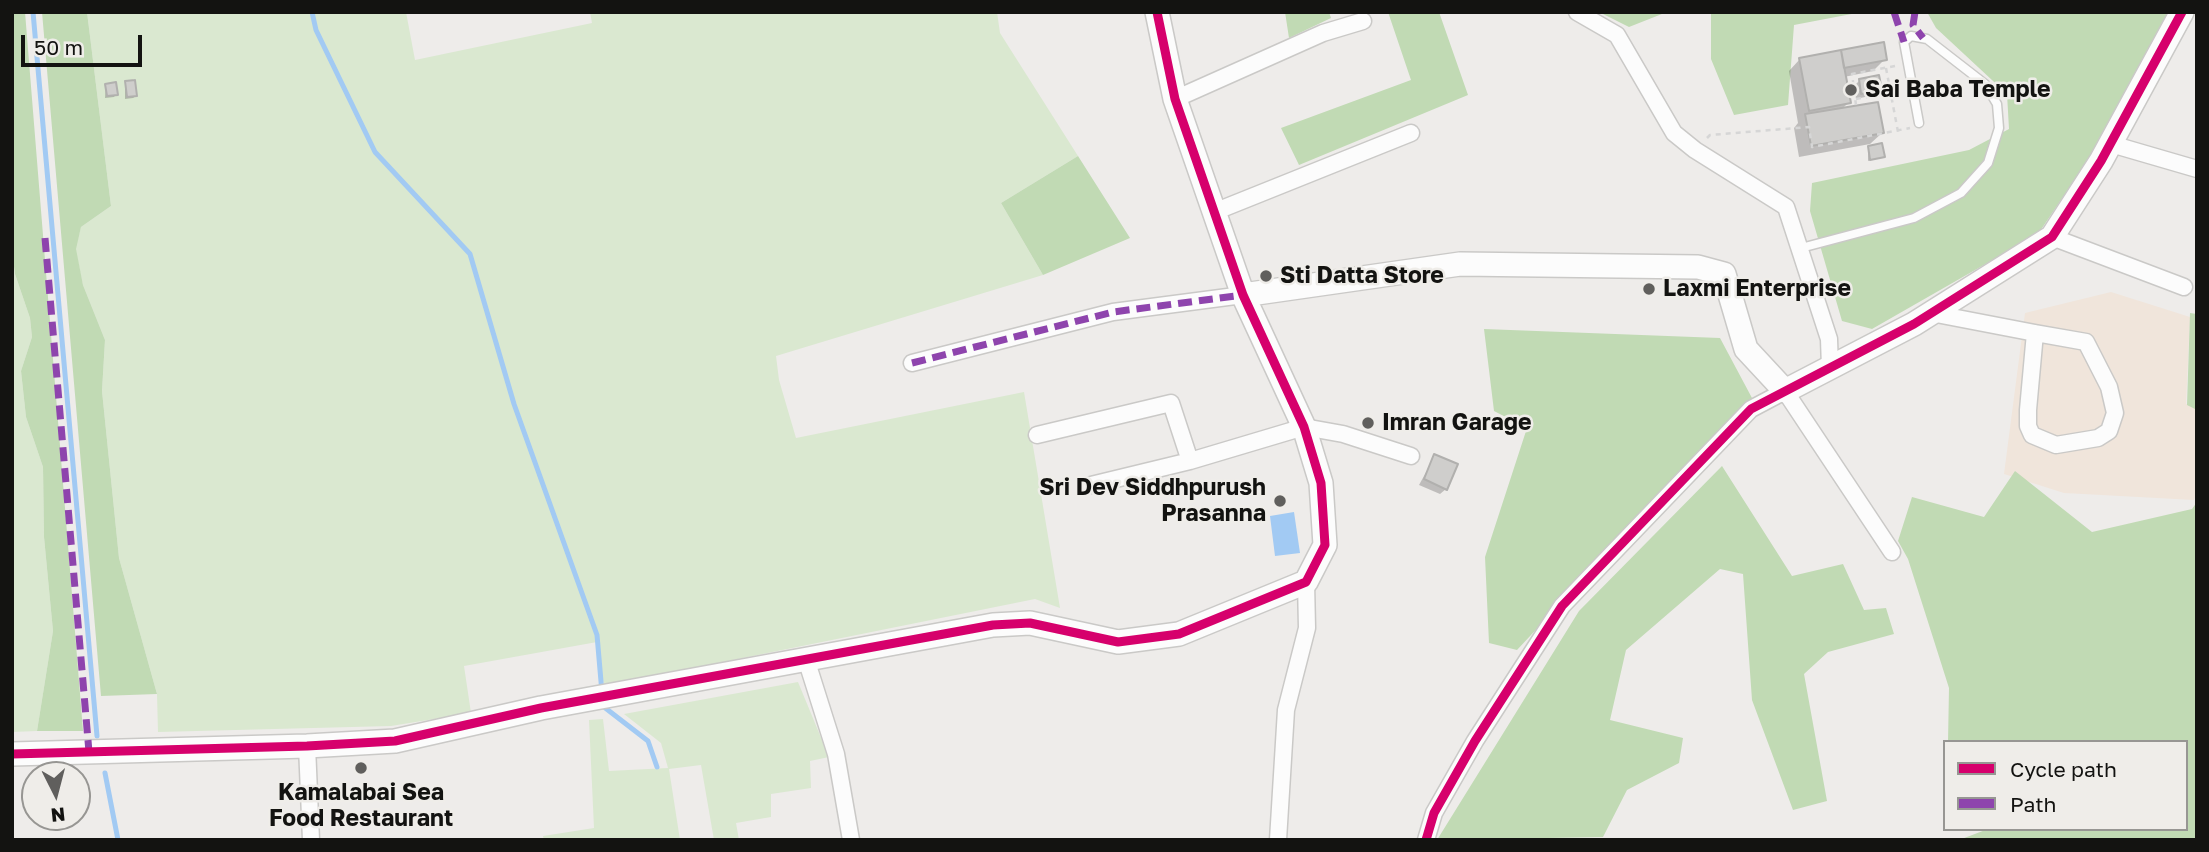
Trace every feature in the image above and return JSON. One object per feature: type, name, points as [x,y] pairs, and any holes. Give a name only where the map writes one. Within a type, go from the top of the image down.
[{"type":"street","points":[[1157,12],[1175,99],[1214,212],[1243,295],[1304,427],[1321,483],[1325,545],[1306,582],[1307,628],[1286,710],[1278,840]]},
{"type":"street","points":[[1577,12],[1617,35],[1674,133],[1695,150],[1786,207],[1829,339],[1830,368]]},
{"type":"street","points":[[1426,840],[1434,813],[1475,741],[1562,606],[1751,409],[1931,313],[2052,237],[2110,144],[2182,12]]},
{"type":"street","points":[[1175,99],[1323,33],[1363,21]]},
{"type":"street","points":[[1214,212],[1411,133]]},
{"type":"street","points":[[2110,144],[2197,169]]},
{"type":"street","points":[[2052,237],[2184,287]]},
{"type":"street","points":[[912,363],[1113,312],[1460,264],[1698,267],[1724,274],[1746,349],[1785,391],[1892,552]]},
{"type":"street","points":[[1931,313],[2086,342],[2109,387],[2115,413],[2109,431],[2098,438],[2056,445],[2032,435],[2028,426],[2028,410],[2035,333]]},
{"type":"street","points":[[1037,435],[1171,403],[1190,461]]},
{"type":"street","points":[[1091,485],[1190,461],[1304,427],[1343,434],[1411,456]]},
{"type":"street","points":[[12,754],[307,747],[395,741],[541,708],[993,625],[1030,623],[1118,642],[1179,634],[1306,582]]},
{"type":"street","points":[[806,659],[836,754],[851,840]]},
{"type":"street","points":[[307,747],[311,840]]},
{"type":"lane","points":[[1801,248],[1914,218],[1961,193],[1988,163],[1999,128],[1997,104],[1985,84],[1927,39],[1911,36],[1904,42],[1919,123]]},
{"type":"path","points":[[1856,106],[1852,74],[1909,63]]},
{"type":"path","points":[[1886,68],[1898,132]]},
{"type":"path","points":[[1856,99],[1891,93]]},
{"type":"path","points":[[1695,150],[1710,135],[1809,127],[1812,147],[1898,132],[1919,123]]},
{"type":"shaded area","points":[[2111,292],[2190,317],[2186,404],[2197,407],[2197,493],[2194,500],[2064,493],[2004,474],[2025,313]]},
{"type":"green space","points":[[12,12],[25,12],[83,731],[37,731],[53,631],[44,537],[43,467],[26,417],[21,371],[32,337],[30,318],[15,274],[12,252]]},
{"type":"green space","points":[[42,12],[87,12],[111,206],[81,227],[76,249],[83,285],[105,340],[102,391],[119,558],[157,694],[101,696]]},
{"type":"green space","points":[[87,12],[406,12],[415,60],[592,23],[590,12],[997,12],[1000,33],[1078,156],[1001,203],[1043,275],[776,356],[779,380],[796,438],[1024,392],[1060,608],[1035,599],[604,686],[597,642],[464,666],[471,713],[391,726],[158,732],[157,694],[119,558],[102,391],[105,340],[83,285],[75,249],[81,227],[111,206]]},
{"type":"green space","points":[[1285,12],[1329,12],[1331,18],[1289,38]]},
{"type":"green space","points":[[1388,12],[1439,12],[1468,95],[1299,165],[1281,128],[1411,80]]},
{"type":"green space","points":[[1599,12],[1667,12],[1629,27]]},
{"type":"green space","points":[[1711,12],[1862,12],[1794,25],[1788,105],[1734,115],[1711,59]]},
{"type":"green space","points":[[1927,12],[2172,12],[2115,120],[2038,234],[1872,329],[1842,321],[1810,211],[1812,183],[1969,150],[2009,129],[2007,94],[1936,28]]},
{"type":"green space","points":[[1078,156],[1130,238],[1043,275],[1001,203]]},
{"type":"green space","points":[[12,252],[15,274],[30,318],[32,337],[21,371],[26,417],[43,467],[44,537],[53,631],[37,731],[12,732]]},
{"type":"green space","points":[[2190,313],[2197,314],[2197,410],[2187,405]]},
{"type":"green space","points":[[1484,329],[1720,338],[1752,398],[1517,650],[1489,643],[1485,557],[1527,428],[1494,411]]},
{"type":"green space","points":[[1722,466],[1792,576],[1843,564],[1864,610],[1886,608],[1894,634],[1828,652],[1804,674],[1827,801],[1793,810],[1752,700],[1743,574],[1720,569],[1626,650],[1610,720],[1683,738],[1679,763],[1627,790],[1603,837],[1437,840],[1579,611]]},
{"type":"green space","points":[[2015,471],[2092,532],[2192,509],[2197,502],[2197,840],[1959,840],[1983,831],[2188,831],[2188,740],[1948,740],[1949,688],[1908,559],[1898,541],[1912,497],[1984,517]]},
{"type":"green space","points":[[798,682],[829,757],[810,761],[811,788],[771,794],[771,817],[736,823],[739,840],[714,840],[701,765],[669,769],[680,840],[544,840],[543,836],[594,828],[589,720],[603,719],[609,771],[668,768],[661,743],[624,714]]},
{"type":"water","points":[[1294,512],[1300,553],[1275,556],[1270,516]]},
{"type":"building","points":[[1884,42],[1887,60],[1844,68],[1841,50]]},
{"type":"building","points":[[1841,50],[1851,103],[1809,111],[1799,58]]},
{"type":"building","points":[[1879,75],[1882,90],[1861,94],[1859,79]]},
{"type":"building","points":[[135,80],[137,96],[127,97],[125,81]]},
{"type":"building","points":[[116,82],[118,95],[107,96],[105,84]]},
{"type":"building","points":[[1878,102],[1884,133],[1811,146],[1805,114]]},
{"type":"building","points":[[1882,143],[1885,157],[1870,160],[1868,146]]},
{"type":"building","points":[[1434,454],[1458,464],[1447,490],[1424,479]]},
{"type":"waterway","points":[[33,12],[97,736]]},
{"type":"waterway","points":[[312,12],[316,30],[375,152],[470,254],[514,404],[597,635],[602,693]]},
{"type":"waterway","points":[[603,702],[604,707],[648,741],[657,767]]},
{"type":"waterway","points":[[105,773],[118,840]]},
{"type":"marked path","points":[[1894,12],[1904,42]]},
{"type":"marked path","points":[[1915,12],[1913,25],[1923,38]]},
{"type":"marked path","points":[[45,238],[89,752]]},
{"type":"marked path","points":[[912,363],[1113,312],[1243,295]]},
{"type":"cycle path","points":[[12,754],[395,741],[541,708],[993,625],[1030,623],[1118,642],[1179,634],[1306,582],[1325,545],[1321,483],[1304,427],[1243,295],[1175,99],[1157,12]]},
{"type":"cycle path","points":[[1426,840],[1434,813],[1475,741],[1562,606],[1751,409],[1914,324],[2052,237],[2101,161],[2182,12]]},
{"type":"place","name":"Sai Baba Temple","points":[[1851,90]]},
{"type":"place","name":"Sti Datta Store","points":[[1266,276]]},
{"type":"place","name":"Laxmi Enterprise","points":[[1649,289]]},
{"type":"place","name":"Imran Garage","points":[[1368,423]]},
{"type":"place","name":"Sri Dev Siddhpurush Prasanna","points":[[1280,501]]},
{"type":"place","name":"Kamalabai Sea Food Restaurant","points":[[361,768]]}]
